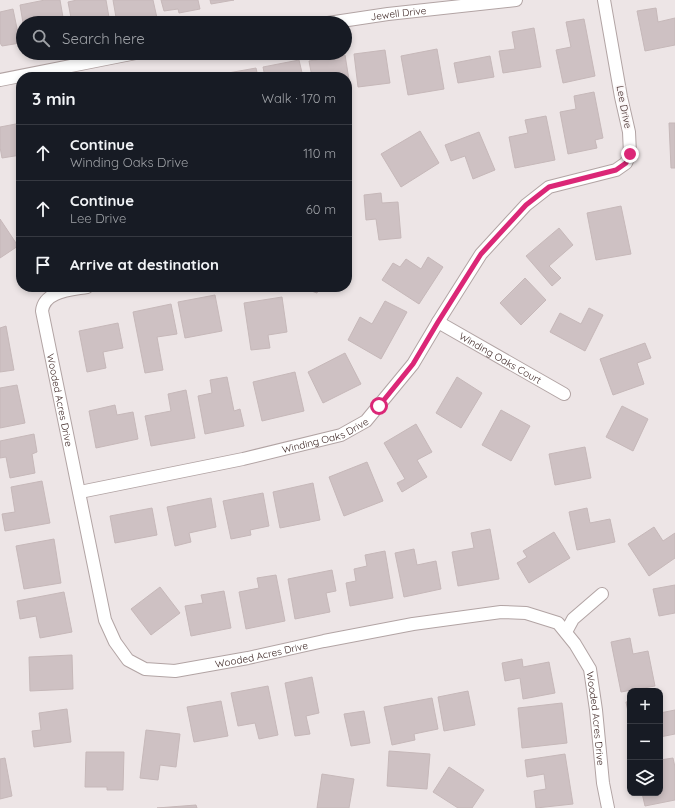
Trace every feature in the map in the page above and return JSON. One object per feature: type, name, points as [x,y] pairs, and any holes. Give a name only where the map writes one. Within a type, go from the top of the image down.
[{"type":"street","name":"Jewell Drive","points":[[352,19],[516,0]]},
{"type":"street","name":"Lee Drive","points":[[518,214],[526,205],[549,187],[616,170],[626,163],[630,154],[629,132],[621,97],[604,0]]},
{"type":"street","points":[[40,72],[101,60]]},
{"type":"street","points":[[0,80],[16,77]]},
{"type":"street","name":"Winding Oaks Drive","points":[[80,492],[243,459],[341,435],[366,421],[413,364],[481,254],[518,214]]},
{"type":"street","name":"Wooded Acres Drive","points":[[61,292],[52,295],[42,306],[42,311],[105,620],[115,642],[128,660],[145,669],[175,671],[248,658],[324,641],[413,624],[501,612],[526,613],[558,623],[566,632],[590,669],[596,710],[603,783],[608,808]]},
{"type":"street","name":"Winding Oaks Court","points":[[438,322],[564,394]]},
{"type":"street","points":[[566,632],[574,619],[602,594]]},
{"type":"building","points":[[45,0],[60,0],[63,16],[22,16],[20,5]]},
{"type":"building","points":[[77,0],[106,0],[109,16],[71,16],[68,2]]},
{"type":"building","points":[[113,0],[153,0],[157,16],[116,16]]},
{"type":"building","points":[[161,0],[198,0],[200,9],[179,13],[178,9],[164,11]]},
{"type":"building","points":[[210,0],[234,0],[211,4]]},
{"type":"building","points":[[656,8],[658,22],[675,18],[675,45],[645,51],[637,11]]},
{"type":"building","points":[[13,9],[16,24],[16,44],[2,46],[0,43],[0,12]]},
{"type":"building","points":[[584,19],[595,76],[563,83],[556,50],[571,47],[566,22]]},
{"type":"building","points":[[534,28],[541,67],[503,73],[499,51],[515,49],[512,32]]},
{"type":"building","points":[[437,49],[444,89],[408,95],[401,56]]},
{"type":"building","points":[[385,50],[390,83],[358,87],[354,54]]},
{"type":"building","points":[[490,56],[494,77],[458,83],[454,63]]},
{"type":"building","points":[[299,60],[302,72],[264,72],[263,67]]},
{"type":"building","points":[[346,60],[348,72],[311,72],[309,61]]},
{"type":"building","points":[[256,68],[257,72],[234,72]]},
{"type":"building","points":[[594,92],[603,138],[595,140],[597,148],[568,154],[560,112],[576,109],[574,96]]},
{"type":"building","points":[[546,116],[555,160],[515,168],[509,137],[528,133],[525,120]]},
{"type":"building","points":[[669,123],[675,123],[675,168],[671,168]]},
{"type":"building","points":[[16,124],[16,156],[2,158],[0,147],[0,127]]},
{"type":"building","points":[[420,131],[439,163],[401,187],[381,154]]},
{"type":"building","points":[[479,132],[495,170],[473,179],[465,156],[451,161],[445,145]]},
{"type":"building","points":[[381,193],[382,203],[398,202],[401,238],[379,240],[376,219],[366,220],[364,195]]},
{"type":"building","points":[[621,206],[631,254],[596,260],[587,213]]},
{"type":"building","points":[[0,219],[16,243],[16,247],[0,258]]},
{"type":"building","points":[[559,228],[573,245],[549,266],[561,278],[552,286],[526,256]]},
{"type":"building","points":[[428,257],[443,267],[419,304],[382,280],[393,263],[400,267],[406,259],[421,269]]},
{"type":"building","points":[[525,278],[546,300],[521,325],[500,303]]},
{"type":"building","points":[[215,295],[222,331],[185,338],[178,302]]},
{"type":"building","points":[[282,297],[287,332],[268,335],[270,348],[251,350],[244,303]]},
{"type":"building","points":[[385,301],[407,312],[381,359],[348,340],[360,317],[372,324]]},
{"type":"building","points":[[171,304],[177,334],[157,337],[163,370],[145,373],[133,312]]},
{"type":"building","points":[[589,308],[603,315],[585,351],[550,332],[560,313],[581,324]]},
{"type":"building","points":[[118,323],[123,348],[103,352],[106,368],[87,372],[79,331]]},
{"type":"building","points":[[6,326],[14,370],[0,372],[0,328]]},
{"type":"building","points":[[645,343],[651,358],[637,363],[644,384],[613,395],[600,359]]},
{"type":"building","points":[[345,353],[361,384],[323,403],[308,372]]},
{"type":"building","points":[[295,372],[304,411],[262,421],[253,382]]},
{"type":"building","points":[[227,377],[234,411],[240,409],[244,426],[205,434],[198,396],[212,393],[210,380]]},
{"type":"building","points":[[457,377],[482,393],[461,428],[436,413]]},
{"type":"building","points":[[17,385],[25,423],[0,428],[0,388]]},
{"type":"building","points":[[186,390],[195,438],[151,446],[145,416],[171,411],[168,394]]},
{"type":"building","points":[[115,405],[117,415],[133,412],[138,439],[96,448],[89,411]]},
{"type":"building","points":[[622,406],[648,419],[633,451],[606,437]]},
{"type":"building","points":[[501,410],[530,426],[511,461],[482,445]]},
{"type":"building","points":[[416,424],[432,452],[417,460],[427,477],[402,492],[397,483],[405,479],[384,443]]},
{"type":"building","points":[[34,434],[37,452],[32,454],[35,473],[10,478],[6,457],[0,458],[0,441]]},
{"type":"building","points":[[585,447],[591,478],[555,485],[549,454]]},
{"type":"building","points":[[367,462],[383,501],[344,516],[329,477]]},
{"type":"building","points":[[42,481],[50,523],[5,531],[2,514],[15,512],[11,487]]},
{"type":"building","points":[[313,483],[320,520],[280,528],[273,492]]},
{"type":"building","points":[[263,493],[269,526],[250,530],[251,535],[231,539],[223,501]]},
{"type":"building","points":[[211,498],[216,527],[189,533],[191,542],[175,546],[167,507]]},
{"type":"building","points":[[152,508],[157,535],[115,543],[110,516]]},
{"type":"building","points":[[587,508],[590,523],[610,519],[615,542],[577,550],[569,512]]},
{"type":"building","points":[[654,527],[663,541],[675,533],[675,558],[649,576],[628,544]]},
{"type":"building","points":[[490,529],[499,579],[458,586],[452,552],[474,548],[471,533]]},
{"type":"building","points":[[554,532],[570,558],[529,583],[517,563],[527,557],[523,551]]},
{"type":"building","points":[[54,539],[61,583],[24,589],[16,546]]},
{"type":"building","points":[[414,549],[417,565],[436,561],[441,589],[404,597],[395,553]]},
{"type":"building","points":[[385,551],[393,598],[350,606],[346,583],[356,581],[354,569],[367,566],[365,555]]},
{"type":"building","points":[[332,570],[336,591],[326,593],[330,612],[295,619],[288,579]]},
{"type":"building","points":[[276,575],[285,621],[246,629],[239,592],[259,588],[257,578]]},
{"type":"building","points":[[675,585],[675,613],[659,616],[653,589]]},
{"type":"building","points":[[160,587],[180,613],[151,635],[131,609]]},
{"type":"building","points":[[224,591],[231,628],[191,636],[185,606],[203,603],[201,595]]},
{"type":"building","points":[[64,592],[72,632],[40,638],[36,616],[20,619],[17,601]]},
{"type":"building","points":[[630,638],[633,654],[648,651],[655,686],[627,688],[627,691],[621,692],[611,642]]},
{"type":"building","points":[[72,655],[73,689],[30,691],[29,657]]},
{"type":"building","points":[[522,659],[523,667],[549,662],[555,693],[523,699],[520,678],[505,681],[502,663]]},
{"type":"building","points":[[312,677],[319,713],[306,716],[310,734],[295,736],[285,683]]},
{"type":"building","points":[[268,686],[278,735],[259,739],[255,723],[238,726],[231,693]]},
{"type":"building","points":[[468,691],[475,725],[444,731],[438,697]]},
{"type":"building","points":[[432,698],[438,729],[414,734],[415,740],[392,745],[384,707]]},
{"type":"building","points":[[221,701],[228,736],[194,742],[187,707]]},
{"type":"building","points":[[562,703],[567,743],[522,748],[518,708]]},
{"type":"building","points":[[67,709],[71,742],[34,747],[32,731],[41,730],[39,713]]},
{"type":"building","points":[[675,710],[675,734],[663,736],[663,712]]},
{"type":"building","points":[[364,711],[370,743],[351,746],[344,714]]},
{"type":"building","points":[[146,730],[180,734],[176,767],[160,765],[158,780],[140,778]]},
{"type":"building","points":[[389,751],[430,754],[427,789],[387,786]]},
{"type":"building","points":[[86,752],[124,752],[123,790],[107,790],[107,787],[85,787]]},
{"type":"building","points":[[565,754],[573,804],[536,808],[534,791],[546,789],[544,774],[527,777],[525,760]]},
{"type":"building","points":[[5,758],[12,796],[0,799],[0,759]]},
{"type":"building","points":[[673,758],[675,767],[675,800],[645,806],[643,796],[663,796],[663,760]]},
{"type":"building","points":[[449,767],[484,790],[472,808],[458,808],[433,792]]},
{"type":"building","points":[[322,774],[354,779],[349,808],[317,808]]},
{"type":"building","points":[[196,805],[197,808],[157,808]]},
{"type":"route","points":[[379,406],[413,364],[481,254],[526,205],[549,187],[616,170],[626,163],[630,154]]}]
